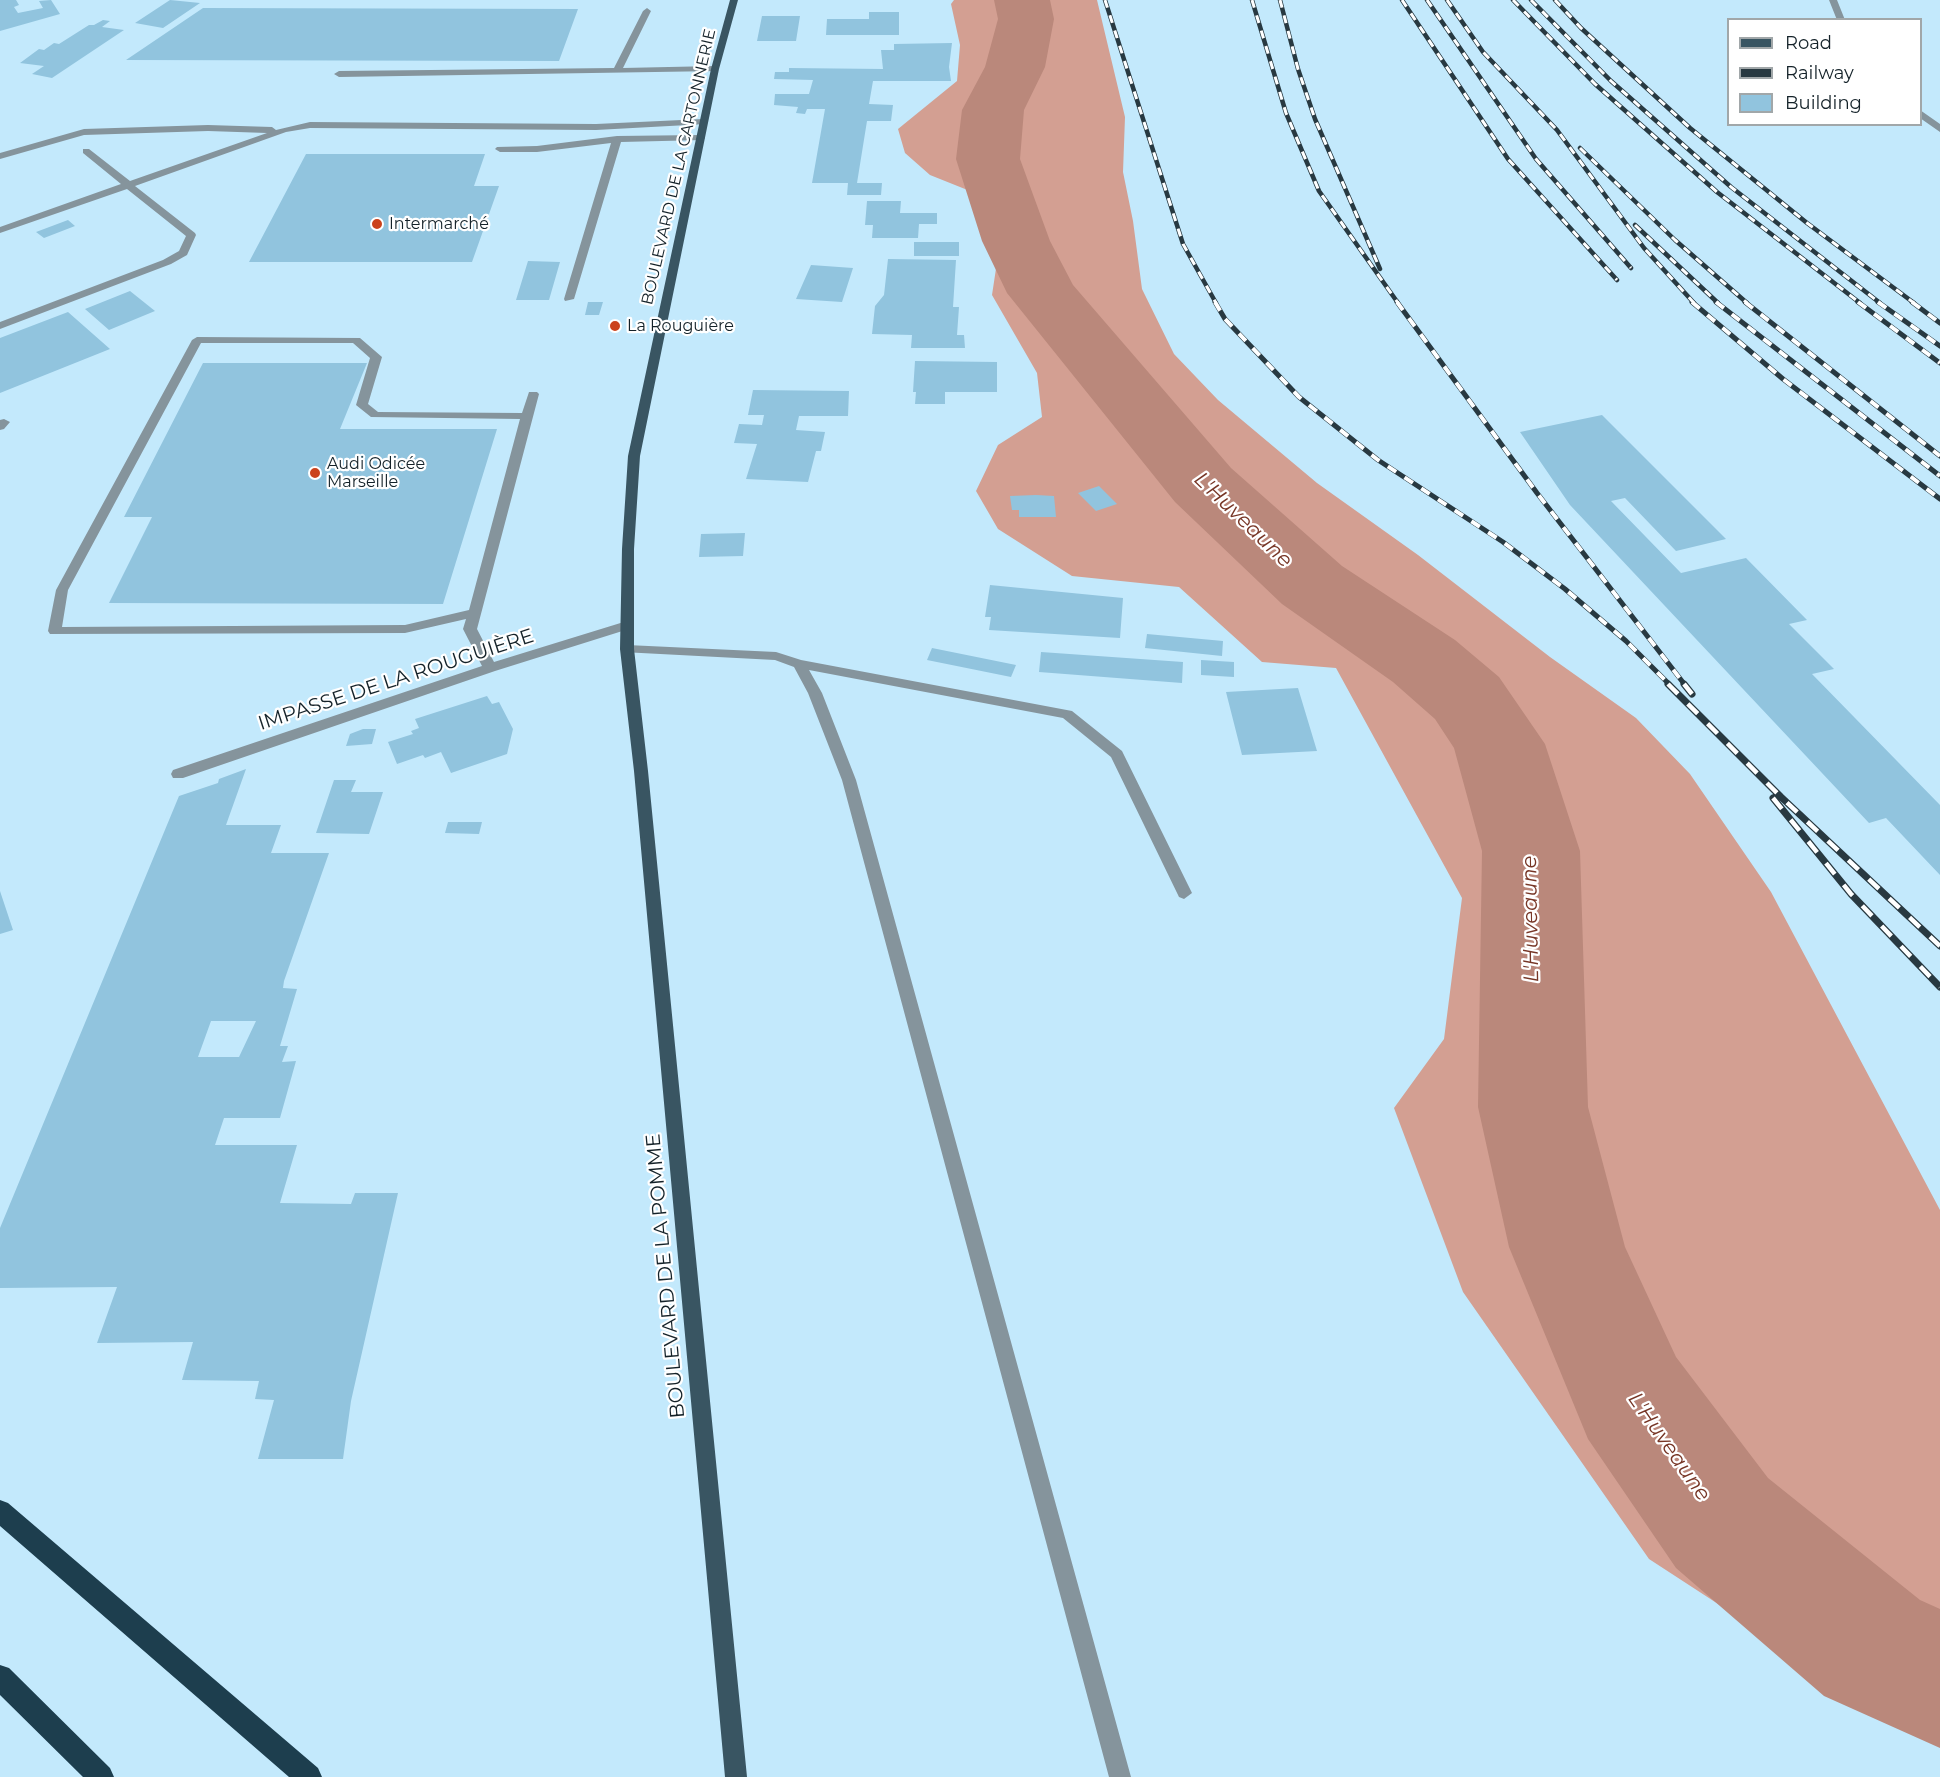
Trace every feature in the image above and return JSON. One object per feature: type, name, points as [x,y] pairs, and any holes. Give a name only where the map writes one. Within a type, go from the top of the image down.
[{"type":"highway","points":[[0,1511],[309,1777]]},
{"type":"highway","points":[[0,1677],[100,1777]]},
{"type":"main road","name":"BOULEVARD DE LA CARTONNERIE","points":[[641,771],[627,649],[634,456],[703,122],[734,0]]},
{"type":"main road","name":"BOULEVARD DE LA POMME","points":[[641,771],[736,1777]]},
{"type":"street","points":[[1833,0],[1840,18]]},
{"type":"street","points":[[617,70],[647,11]]},
{"type":"street","points":[[339,74],[715,69]]},
{"type":"street","points":[[1922,115],[1940,129]]},
{"type":"street","points":[[0,230],[284,130],[310,125],[596,127],[703,122]]},
{"type":"street","points":[[0,156],[84,132],[208,128],[284,130]]},
{"type":"street","points":[[500,149],[537,149],[617,139],[700,138]]},
{"type":"street","points":[[569,299],[617,139]]},
{"type":"street","points":[[0,326],[167,262],[183,253],[191,235],[86,151]]},
{"type":"street","points":[[473,613],[405,629],[55,631],[62,590],[197,340],[356,340],[376,357],[362,405],[375,415],[526,416]]},
{"type":"street","points":[[490,668],[470,629],[533,394]]},
{"type":"street","name":"IMPASSE DE LA ROUGUIÈRE","points":[[178,774],[490,668],[627,625]]},
{"type":"street","points":[[627,649],[776,656],[799,663],[1067,714],[1117,754],[1184,893]]},
{"type":"street","points":[[799,663],[815,693],[849,780],[1120,1777]]},
{"type":"shaded area","points":[[954,0],[1097,0],[1125,117],[1123,172],[1133,221],[1142,289],[1174,354],[1218,400],[1317,483],[1418,555],[1550,657],[1636,718],[1690,774],[1771,892],[1940,1210],[1940,1745],[1907,1727],[1649,1559],[1463,1292],[1394,1108],[1444,1039],[1462,898],[1336,668],[1262,662],[1179,587],[1072,576],[998,529],[976,491],[998,445],[1042,417],[1037,373],[992,295],[999,249],[970,191],[930,175],[905,153],[898,129],[957,81],[960,45],[951,4]]},
{"type":"building","points":[[0,0],[16,0],[19,5],[14,7],[18,13],[43,8],[39,1],[51,0],[60,14],[0,31]]},
{"type":"building","points":[[170,0],[200,3],[163,28],[135,23]]},
{"type":"building","points":[[203,8],[578,9],[559,61],[126,60]]},
{"type":"building","points":[[869,12],[899,12],[899,35],[826,35],[827,19],[869,19]]},
{"type":"building","points":[[762,16],[800,16],[796,41],[757,41]]},
{"type":"building","points":[[103,20],[110,21],[102,27],[124,30],[52,78],[32,74],[44,66],[20,63],[39,49],[44,50],[54,43],[59,44],[89,25]]},
{"type":"building","points":[[952,43],[949,67],[951,81],[873,81],[869,104],[893,105],[891,121],[867,121],[857,183],[882,183],[881,195],[847,195],[848,183],[812,183],[825,109],[807,109],[805,114],[796,113],[798,107],[774,105],[775,94],[809,94],[813,80],[774,79],[775,72],[789,72],[789,68],[883,69],[881,50],[894,50],[894,44]]},
{"type":"building","name":"Intermarché","points":[[306,154],[485,154],[474,186],[499,186],[472,262],[249,262]]},
{"type":"building","points":[[867,201],[901,201],[900,213],[937,213],[937,224],[919,224],[918,238],[872,238],[873,225],[865,225]]},
{"type":"building","points":[[68,220],[75,226],[44,238],[36,232]]},
{"type":"building","points":[[914,242],[959,242],[959,256],[914,256]]},
{"type":"building","points":[[888,259],[956,260],[953,307],[959,307],[957,335],[964,335],[965,348],[911,348],[912,335],[872,334],[875,306],[884,295]]},
{"type":"building","points":[[528,261],[560,262],[549,300],[516,300]]},
{"type":"building","points":[[811,265],[853,268],[842,302],[796,299]]},
{"type":"building","points":[[130,291],[155,311],[109,330],[85,309]]},
{"type":"building","points":[[588,302],[603,302],[599,315],[585,315]]},
{"type":"building","points":[[68,312],[110,349],[0,393],[0,338]]},
{"type":"building","points":[[915,361],[997,362],[997,392],[945,392],[945,404],[915,404],[916,392],[913,392]]},
{"type":"building","name":"Audi Odicée Marseille","points":[[203,363],[367,363],[340,429],[497,429],[443,604],[109,603],[152,517],[124,517]]},
{"type":"building","points":[[753,390],[849,391],[848,416],[799,416],[796,430],[825,432],[821,451],[816,451],[808,482],[746,479],[757,444],[734,443],[739,424],[762,425],[764,415],[748,415]]},
{"type":"building","points":[[1602,415],[1726,539],[1676,551],[1625,498],[1611,501],[1681,573],[1746,558],[1807,620],[1789,624],[1834,669],[1812,674],[1940,805],[1940,875],[1886,818],[1869,823],[1570,505],[1520,432]]},
{"type":"building","points":[[1099,486],[1117,504],[1096,511],[1078,493]]},
{"type":"building","points":[[1010,496],[1054,496],[1056,517],[1019,517],[1019,510],[1012,510]]},
{"type":"building","points":[[745,533],[743,556],[699,557],[701,534]]},
{"type":"building","points":[[990,585],[1123,598],[1120,638],[989,630],[991,617],[985,617]]},
{"type":"building","points":[[1147,634],[1223,641],[1222,656],[1145,648]]},
{"type":"building","points":[[932,648],[1016,665],[1011,677],[927,660]]},
{"type":"building","points":[[1041,652],[1183,662],[1182,683],[1039,672]]},
{"type":"building","points":[[1201,660],[1234,662],[1234,677],[1201,675]]},
{"type":"building","points":[[1298,688],[1317,751],[1242,755],[1226,692]]},
{"type":"building","points":[[487,696],[492,704],[499,702],[513,729],[507,754],[451,773],[441,752],[425,758],[423,755],[397,764],[388,742],[413,734],[411,731],[419,728],[415,719]]},
{"type":"building","points":[[363,729],[376,729],[372,744],[346,746],[350,734]]},
{"type":"building","points":[[246,769],[226,825],[281,825],[271,853],[329,853],[284,981],[283,988],[297,989],[280,1046],[288,1046],[282,1062],[296,1061],[280,1118],[224,1118],[215,1145],[297,1145],[280,1203],[351,1204],[355,1193],[398,1193],[351,1401],[343,1459],[258,1459],[274,1400],[255,1399],[259,1381],[182,1380],[193,1342],[97,1343],[117,1287],[0,1288],[0,1228],[179,796],[218,783],[219,779]],"holes":[[[211,1021],[256,1021],[239,1057],[198,1057]]]},
{"type":"building","points":[[334,780],[356,780],[351,792],[383,792],[369,834],[316,833]]},
{"type":"building","points":[[448,822],[482,822],[479,834],[445,833]]},
{"type":"building","points":[[0,891],[13,930],[0,934]]},
{"type":"waterway","name":"L'Huveaune","points":[[1022,0],[1026,19],[1015,67],[993,110],[988,159],[1016,241],[1042,293],[1203,485],[1312,585],[1424,661],[1467,698],[1499,744],[1531,851],[1533,1107],[1567,1247],[1632,1398],[1722,1523],[1872,1648],[1940,1679]]},
{"type":"railway","points":[[1105,0],[1183,244],[1216,303]]},
{"type":"railway","points":[[1252,0],[1286,113],[1319,191],[1398,303]]},
{"type":"railway","points":[[1280,0],[1298,69],[1315,119],[1380,269]]},
{"type":"railway","points":[[1402,0],[1508,159],[1617,280]]},
{"type":"railway","points":[[1427,0],[1536,159],[1631,268]]},
{"type":"railway","points":[[1447,0],[1483,52],[1557,130],[1644,248],[1694,303]]},
{"type":"railway","points":[[1513,0],[1595,84],[1717,192],[1860,303]]},
{"type":"railway","points":[[1531,0],[1611,81],[1731,187],[1880,303]]},
{"type":"railway","points":[[1555,0],[1581,28],[1690,128],[1807,223],[1914,303]]},
{"type":"railway","points":[[1580,148],[1675,240],[1747,303]]},
{"type":"railway","points":[[1635,225],[1718,303]]},
{"type":"railway","points":[[1215,302],[1225,319],[1299,397],[1378,460],[1503,542],[1565,589],[1626,641],[1670,685]]},
{"type":"railway","points":[[1397,302],[1537,493],[1685,685]]},
{"type":"railway","points":[[1692,302],[1783,379],[1940,499]]},
{"type":"railway","points":[[1716,302],[1940,476]]},
{"type":"railway","points":[[1745,302],[1940,456]]},
{"type":"railway","points":[[1858,302],[1940,363]]},
{"type":"railway","points":[[1878,302],[1940,346]]},
{"type":"railway","points":[[1912,302],[1940,323]]},
{"type":"railway","points":[[1668,684],[1781,797],[1940,946]]},
{"type":"railway","points":[[1684,684],[1692,694]]},
{"type":"railway","points":[[1773,798],[1851,894],[1940,987]]},
{"type":"place","name":"Intermarché","points":[[377,224]]},
{"type":"place","name":"La Rouguière","points":[[615,326]]},
{"type":"place","name":"Audi Odicée Marseille","points":[[315,473]]}]
